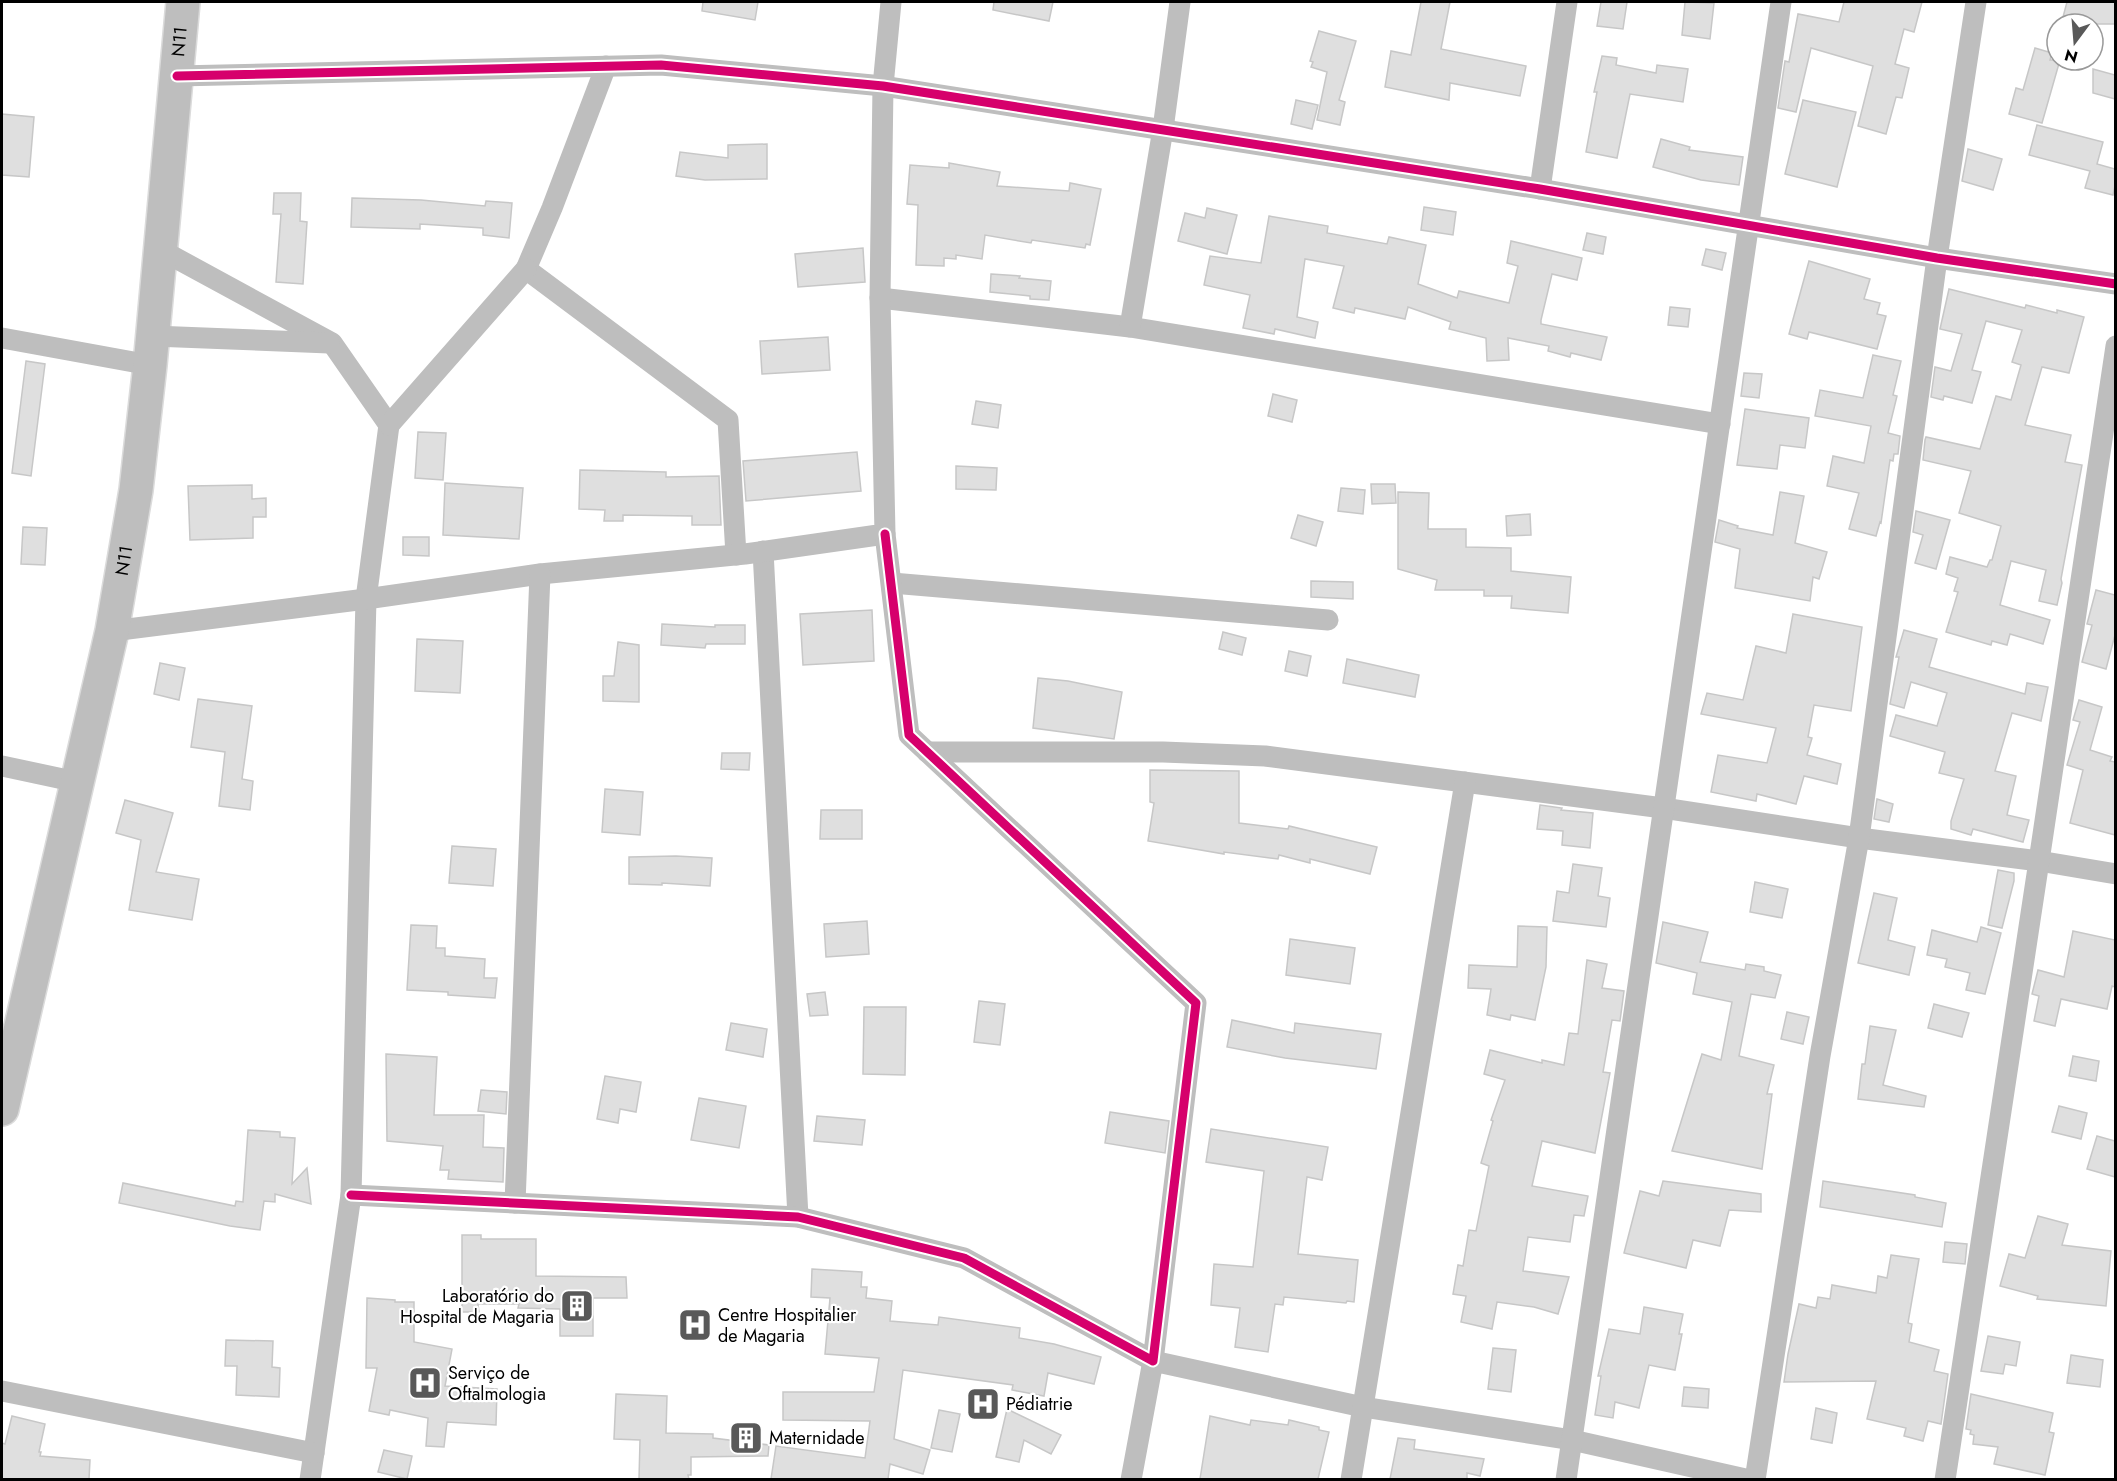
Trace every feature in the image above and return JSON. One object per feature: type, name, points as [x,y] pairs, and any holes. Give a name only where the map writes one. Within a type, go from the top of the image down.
[{"type":"main road","name":"N11","points":[[2,1109],[112,632],[136,490],[152,350],[183,2]]},
{"type":"street","points":[[891,2],[883,86],[880,298],[885,534],[909,735],[1196,1003],[1153,1361],[1131,1479]]},
{"type":"street","points":[[1130,327],[1163,129],[1180,2]]},
{"type":"street","points":[[1540,189],[1567,2]]},
{"type":"street","points":[[1566,1479],[1781,2]]},
{"type":"street","points":[[351,1196],[798,1216],[964,1258],[1153,1361],[1363,1407],[1572,1440],[1753,1479],[1820,1056],[1859,838],[1937,258],[1976,2]]},
{"type":"street","points":[[177,76],[661,65],[883,86],[1540,189],[1937,258],[2115,284]]},
{"type":"street","points":[[310,1479],[351,1196],[366,599],[389,425],[526,269],[552,208],[606,66]]},
{"type":"street","points":[[161,250],[332,343],[389,425]]},
{"type":"street","points":[[526,269],[728,420],[735,555]]},
{"type":"street","points":[[880,298],[1130,327],[1720,424]]},
{"type":"street","points":[[2,338],[152,350],[332,343]]},
{"type":"street","points":[[1945,1479],[2115,346]]},
{"type":"street","points":[[112,632],[540,574],[735,555],[885,534]]},
{"type":"street","points":[[763,551],[798,1216]]},
{"type":"street","points":[[515,1203],[540,574]]},
{"type":"street","points":[[892,583],[1328,620]]},
{"type":"street","points":[[927,752],[1163,752],[1265,756],[1663,808],[1859,838],[2039,861],[2115,874]]},
{"type":"street","points":[[2,766],[77,782]]},
{"type":"street","points":[[1351,1479],[1465,782]]},
{"type":"street","points":[[2,1391],[314,1453]]},
{"type":"building","points":[[703,2],[758,2],[755,20],[702,11]]},
{"type":"building","points":[[994,2],[1053,2],[1049,21],[993,10]]},
{"type":"building","points":[[1421,2],[1450,2],[1441,49],[1526,66],[1520,96],[1450,83],[1449,100],[1385,87],[1391,51],[1411,55]]},
{"type":"building","points":[[1601,2],[1627,2],[1623,29],[1597,26]]},
{"type":"building","points":[[1685,2],[1714,3],[1710,39],[1682,35]]},
{"type":"building","points":[[1844,2],[1922,2],[1914,32],[1904,29],[1895,64],[1909,68],[1902,98],[1896,97],[1886,134],[1858,126],[1873,66],[1811,48],[1796,112],[1778,108],[1785,61],[1789,62],[1798,14],[1839,22]]},
{"type":"building","points":[[2067,2],[2115,2],[2115,24],[2105,24],[2105,12],[2064,12]]},
{"type":"building","points":[[1319,31],[1356,41],[1339,100],[1345,102],[1340,125],[1317,120],[1327,72],[1311,67],[1313,62],[1310,61]]},
{"type":"building","points":[[2035,48],[2045,51],[2045,72],[2057,72],[2042,123],[2009,114],[2016,88],[2023,90]]},
{"type":"building","points":[[1602,56],[1617,58],[1616,65],[1656,73],[1657,65],[1688,69],[1683,102],[1630,94],[1617,158],[1586,152],[1597,92],[1594,92]]},
{"type":"building","points":[[2093,72],[2115,75],[2115,99],[2093,93]]},
{"type":"building","points":[[1296,100],[1318,105],[1312,129],[1291,124]]},
{"type":"building","points":[[1803,100],[1856,112],[1837,187],[1785,174]]},
{"type":"building","points":[[2,114],[34,117],[29,177],[2,175]]},
{"type":"building","points":[[2037,125],[2103,142],[2097,164],[2115,169],[2113,195],[2085,188],[2090,171],[2029,155]]},
{"type":"building","points":[[1661,139],[1690,147],[1689,150],[1743,157],[1739,185],[1701,180],[1653,167]]},
{"type":"building","points":[[767,144],[767,179],[705,180],[676,176],[680,152],[728,158],[728,145]]},
{"type":"building","points":[[1968,149],[2002,159],[1993,190],[1962,181]]},
{"type":"building","points":[[949,163],[1000,172],[997,186],[1069,191],[1070,183],[1101,189],[1090,245],[1086,244],[1085,248],[1032,240],[1031,243],[985,235],[982,259],[956,255],[956,259],[944,258],[944,266],[916,265],[918,205],[907,204],[910,165],[949,168]]},
{"type":"building","points":[[274,193],[301,193],[300,221],[307,222],[303,284],[276,282],[281,214],[273,214]]},
{"type":"building","points":[[352,198],[421,200],[485,206],[486,201],[512,203],[509,238],[483,235],[483,228],[420,224],[420,229],[351,227]]},
{"type":"building","points":[[1424,207],[1456,212],[1453,235],[1421,230]]},
{"type":"building","points":[[1207,208],[1237,215],[1227,254],[1178,241],[1185,213],[1205,218]]},
{"type":"building","points":[[1269,216],[1328,226],[1327,233],[1387,244],[1389,237],[1426,245],[1418,284],[1457,298],[1459,291],[1509,303],[1518,266],[1507,263],[1511,241],[1582,258],[1577,280],[1552,274],[1541,324],[1607,337],[1601,360],[1571,353],[1570,357],[1548,351],[1549,346],[1508,338],[1509,360],[1487,361],[1486,338],[1449,329],[1451,322],[1408,307],[1405,319],[1355,308],[1354,313],[1333,308],[1344,266],[1305,259],[1297,317],[1318,322],[1315,338],[1275,329],[1274,334],[1243,328],[1250,295],[1204,285],[1210,256],[1261,263]]},
{"type":"building","points":[[1587,233],[1606,237],[1603,254],[1583,250]]},
{"type":"building","points":[[863,248],[865,282],[798,287],[795,254]]},
{"type":"building","points":[[1706,249],[1726,253],[1722,270],[1702,265]]},
{"type":"building","points":[[1809,261],[1870,279],[1864,299],[1880,303],[1877,314],[1886,316],[1877,349],[1809,332],[1807,339],[1789,334]]},
{"type":"building","points":[[991,274],[1051,281],[1049,300],[990,292]]},
{"type":"building","points":[[1949,289],[2025,308],[2026,305],[2084,317],[2069,373],[2042,367],[2025,425],[2071,435],[2065,462],[2082,465],[2057,605],[2039,601],[2046,570],[2011,561],[2000,605],[2050,620],[2043,644],[2010,634],[2007,645],[1992,641],[1991,645],[1946,632],[1958,592],[1954,591],[1958,578],[1946,574],[1950,557],[1987,567],[1992,560],[2001,526],[1959,513],[1971,471],[1923,460],[1925,440],[1926,437],[1980,449],[1996,396],[2011,400],[2021,365],[2012,362],[2022,330],[1986,321],[1972,370],[1981,372],[1972,403],[1944,396],[1943,400],[1931,397],[1935,367],[1951,371],[1962,334],[1940,329]]},
{"type":"building","points":[[1670,307],[1690,309],[1688,327],[1668,325]]},
{"type":"building","points":[[828,337],[830,370],[762,374],[760,341]]},
{"type":"building","points":[[1873,355],[1901,361],[1893,395],[1897,396],[1888,433],[1900,436],[1898,454],[1894,454],[1893,461],[1890,460],[1881,523],[1876,536],[1849,529],[1859,493],[1827,486],[1833,456],[1864,463],[1871,426],[1815,416],[1820,390],[1863,398]]},
{"type":"building","points":[[26,361],[45,364],[31,476],[12,473]]},
{"type":"building","points":[[1744,373],[1762,374],[1759,398],[1741,396]]},
{"type":"building","points":[[1273,394],[1297,400],[1292,422],[1268,416]]},
{"type":"building","points":[[976,401],[1001,405],[998,428],[972,424]]},
{"type":"building","points":[[1745,409],[1809,418],[1805,448],[1780,445],[1777,469],[1737,465]]},
{"type":"building","points":[[418,432],[446,433],[443,480],[415,478]]},
{"type":"building","points":[[857,452],[861,491],[746,501],[743,461]]},
{"type":"building","points":[[956,466],[997,468],[996,490],[956,489]]},
{"type":"building","points":[[580,470],[666,472],[666,477],[719,476],[721,525],[692,525],[692,516],[623,515],[623,521],[604,521],[605,510],[579,509]]},
{"type":"building","points":[[445,483],[523,488],[519,539],[443,535]]},
{"type":"building","points":[[1371,484],[1395,484],[1396,503],[1372,504]]},
{"type":"building","points":[[252,485],[252,499],[266,498],[266,517],[253,517],[253,538],[190,540],[188,486]]},
{"type":"building","points":[[1341,488],[1365,490],[1363,514],[1338,511]]},
{"type":"building","points":[[1398,492],[1429,493],[1428,529],[1466,529],[1466,547],[1511,548],[1511,571],[1571,577],[1568,613],[1511,608],[1512,596],[1484,596],[1484,590],[1435,590],[1437,580],[1398,569]]},
{"type":"building","points":[[1780,492],[1804,496],[1795,543],[1827,552],[1819,579],[1813,577],[1810,601],[1735,588],[1740,549],[1715,542],[1719,520],[1738,526],[1737,528],[1773,535]]},
{"type":"building","points":[[1916,511],[1950,520],[1936,569],[1915,563],[1923,535],[1913,532]]},
{"type":"building","points":[[1530,514],[1531,535],[1507,536],[1506,516]]},
{"type":"building","points":[[1298,515],[1323,522],[1316,546],[1291,538]]},
{"type":"building","points":[[23,527],[47,528],[45,565],[21,564]]},
{"type":"building","points":[[403,537],[429,537],[429,556],[403,555]]},
{"type":"building","points":[[1311,581],[1353,582],[1353,599],[1311,597]]},
{"type":"building","points":[[2096,590],[2115,595],[2115,635],[2106,669],[2082,662],[2092,625],[2087,624]]},
{"type":"building","points":[[872,610],[874,661],[803,665],[800,614]]},
{"type":"building","points":[[1793,614],[1862,627],[1851,711],[1814,705],[1808,737],[1812,738],[1807,755],[1841,764],[1837,784],[1804,776],[1796,804],[1757,794],[1756,801],[1711,792],[1718,755],[1767,763],[1776,728],[1701,714],[1707,693],[1743,700],[1756,646],[1786,653]]},
{"type":"building","points":[[662,624],[715,627],[715,625],[745,625],[745,644],[706,644],[705,648],[661,645]]},
{"type":"building","points":[[1904,630],[1937,639],[1929,667],[2025,694],[2027,683],[2048,687],[2041,721],[2012,713],[1995,771],[2016,776],[2007,815],[2029,820],[2023,842],[1973,829],[1971,835],[1951,829],[1951,821],[1964,779],[1939,773],[1945,752],[1890,736],[1896,715],[1937,726],[1947,693],[1911,682],[1904,708],[1890,704],[1899,657],[1896,657]]},
{"type":"building","points":[[1223,632],[1246,638],[1242,655],[1219,649]]},
{"type":"building","points":[[417,639],[463,641],[460,693],[415,691]]},
{"type":"building","points":[[618,642],[639,645],[639,702],[603,701],[603,676],[614,676]]},
{"type":"building","points":[[1289,651],[1311,656],[1307,676],[1285,671]]},
{"type":"building","points":[[1347,659],[1419,675],[1415,697],[1343,683]]},
{"type":"building","points":[[160,663],[185,668],[179,700],[154,694]]},
{"type":"building","points":[[1038,678],[1068,681],[1122,692],[1114,739],[1033,728]]},
{"type":"building","points":[[198,699],[252,706],[242,779],[253,781],[250,810],[219,806],[225,752],[191,747]]},
{"type":"building","points":[[2079,700],[2102,707],[2090,750],[2112,757],[2110,761],[2115,762],[2115,835],[2070,823],[2083,770],[2067,765],[2080,722],[2073,720]]},
{"type":"building","points":[[722,753],[750,753],[749,770],[721,769]]},
{"type":"building","points":[[1150,770],[1239,771],[1239,823],[1288,829],[1289,826],[1377,847],[1370,874],[1310,859],[1310,863],[1279,855],[1278,859],[1224,852],[1224,854],[1148,841],[1154,803],[1150,802]]},
{"type":"building","points":[[605,789],[643,792],[640,835],[602,832]]},
{"type":"building","points":[[1877,799],[1893,804],[1889,822],[1874,819]]},
{"type":"building","points":[[125,800],[173,813],[156,872],[199,879],[192,920],[129,910],[141,840],[116,833]]},
{"type":"building","points":[[1540,805],[1562,808],[1561,810],[1593,813],[1590,848],[1562,845],[1563,831],[1537,829]]},
{"type":"building","points":[[821,810],[862,810],[862,839],[820,839]]},
{"type":"building","points":[[452,846],[496,849],[493,886],[449,883]]},
{"type":"building","points":[[629,857],[712,858],[710,886],[662,883],[662,885],[629,884]]},
{"type":"building","points":[[1573,864],[1602,868],[1598,896],[1610,898],[1606,927],[1553,921],[1557,891],[1569,893]]},
{"type":"building","points":[[1998,870],[2014,873],[2002,928],[1988,925]]},
{"type":"building","points":[[1755,882],[1788,889],[1782,918],[1750,912]]},
{"type":"building","points":[[1874,893],[1897,898],[1888,940],[1915,947],[1909,975],[1858,963]]},
{"type":"building","points":[[867,921],[869,954],[826,957],[824,924]]},
{"type":"building","points":[[1663,922],[1708,932],[1700,962],[1745,970],[1746,964],[1764,967],[1764,971],[1781,975],[1775,998],[1751,994],[1739,1056],[1774,1065],[1767,1094],[1772,1094],[1762,1169],[1672,1151],[1702,1054],[1721,1060],[1732,1002],[1693,994],[1697,973],[1656,963]]},
{"type":"building","points":[[411,925],[437,926],[436,948],[445,948],[445,956],[485,959],[484,978],[497,978],[495,998],[407,990]]},
{"type":"building","points":[[1518,926],[1547,927],[1546,967],[1535,1020],[1511,1015],[1510,1020],[1487,1015],[1491,989],[1468,988],[1469,965],[1517,967]]},
{"type":"building","points":[[1981,927],[2001,933],[1985,994],[1966,990],[1970,973],[1945,967],[1947,959],[1927,955],[1932,930],[1977,942]]},
{"type":"building","points":[[2073,931],[2115,940],[2115,987],[2112,986],[2107,1009],[2061,999],[2055,1026],[2034,1021],[2039,996],[2032,994],[2038,970],[2064,977]]},
{"type":"building","points":[[1290,939],[1355,948],[1350,984],[1286,975]]},
{"type":"building","points":[[1587,960],[1607,964],[1602,988],[1624,991],[1620,1021],[1612,1020],[1603,1072],[1610,1073],[1595,1153],[1542,1141],[1532,1186],[1588,1196],[1584,1216],[1574,1215],[1570,1242],[1528,1237],[1523,1271],[1569,1277],[1558,1314],[1534,1307],[1497,1302],[1492,1329],[1461,1322],[1466,1296],[1453,1294],[1458,1265],[1463,1266],[1469,1230],[1476,1231],[1489,1166],[1481,1163],[1493,1121],[1491,1120],[1505,1080],[1484,1074],[1490,1050],[1542,1063],[1542,1060],[1564,1065],[1569,1033],[1578,1034]]},
{"type":"building","points":[[825,992],[828,1015],[810,1016],[807,994]]},
{"type":"building","points":[[979,1001],[1005,1004],[1000,1045],[974,1042]]},
{"type":"building","points":[[1934,1004],[1969,1013],[1962,1037],[1928,1028]]},
{"type":"building","points":[[864,1007],[906,1007],[905,1075],[863,1074]]},
{"type":"building","points":[[1787,1012],[1809,1017],[1803,1044],[1781,1039]]},
{"type":"building","points":[[1232,1020],[1294,1033],[1295,1023],[1381,1034],[1376,1069],[1285,1058],[1227,1047]]},
{"type":"building","points":[[731,1023],[767,1029],[763,1057],[726,1050]]},
{"type":"building","points":[[1870,1026],[1896,1030],[1883,1085],[1926,1096],[1924,1107],[1858,1099]]},
{"type":"building","points":[[386,1054],[437,1057],[434,1115],[484,1115],[483,1147],[504,1148],[503,1182],[448,1179],[449,1170],[440,1170],[443,1146],[387,1141]]},
{"type":"building","points":[[2073,1056],[2099,1061],[2096,1081],[2069,1076]]},
{"type":"building","points":[[605,1076],[641,1082],[636,1112],[620,1109],[618,1123],[597,1119]]},
{"type":"building","points":[[481,1090],[507,1092],[506,1114],[478,1111]]},
{"type":"building","points":[[699,1098],[746,1106],[739,1148],[691,1140]]},
{"type":"building","points":[[2059,1106],[2087,1113],[2081,1139],[2052,1132]]},
{"type":"building","points":[[1110,1112],[1169,1121],[1165,1153],[1105,1143]]},
{"type":"building","points":[[817,1116],[865,1120],[862,1145],[814,1141]]},
{"type":"building","points":[[1211,1129],[1328,1147],[1322,1180],[1307,1177],[1298,1254],[1358,1260],[1354,1302],[1284,1297],[1283,1305],[1275,1304],[1268,1352],[1235,1347],[1240,1308],[1211,1305],[1214,1264],[1253,1267],[1264,1171],[1206,1162]]},
{"type":"building","points":[[248,1130],[280,1132],[280,1137],[295,1138],[292,1184],[307,1168],[311,1204],[275,1194],[275,1202],[264,1201],[260,1230],[119,1203],[123,1183],[235,1206],[236,1201],[243,1202]]},
{"type":"building","points":[[2097,1136],[2115,1141],[2115,1177],[2087,1169]]},
{"type":"building","points":[[1663,1181],[1761,1194],[1761,1212],[1729,1210],[1720,1246],[1693,1240],[1686,1268],[1624,1253],[1640,1191],[1659,1196]]},
{"type":"building","points":[[1823,1181],[1915,1195],[1915,1197],[1946,1203],[1942,1227],[1820,1207]]},
{"type":"building","points":[[2038,1216],[2068,1224],[2062,1245],[2111,1251],[2106,1306],[2037,1299],[2038,1296],[2000,1286],[2009,1254],[2025,1258]]},
{"type":"building","points":[[462,1235],[481,1235],[481,1239],[536,1239],[536,1276],[626,1277],[627,1298],[593,1298],[593,1336],[560,1336],[560,1309],[518,1308],[519,1304],[478,1304],[479,1312],[462,1312]]},
{"type":"building","points":[[1945,1242],[1967,1244],[1965,1264],[1943,1262]]},
{"type":"building","points":[[1891,1255],[1919,1259],[1908,1323],[1912,1324],[1909,1342],[1939,1350],[1934,1371],[1948,1374],[1941,1424],[1928,1421],[1923,1441],[1904,1436],[1906,1428],[1867,1419],[1876,1381],[1784,1382],[1799,1304],[1816,1308],[1818,1297],[1830,1299],[1832,1285],[1876,1293],[1878,1276],[1887,1278]]},
{"type":"building","points":[[812,1269],[862,1272],[861,1287],[867,1287],[866,1298],[892,1301],[890,1321],[938,1325],[939,1317],[1020,1328],[1019,1338],[1054,1344],[1101,1357],[1094,1384],[1048,1373],[1044,1396],[1012,1390],[1013,1385],[903,1370],[894,1439],[930,1450],[923,1474],[890,1464],[888,1479],[771,1479],[776,1446],[865,1458],[870,1421],[783,1420],[783,1392],[874,1392],[879,1358],[825,1354],[830,1298],[811,1297]]},
{"type":"building","points":[[367,1298],[414,1302],[414,1342],[452,1349],[445,1386],[497,1389],[496,1425],[447,1422],[444,1447],[426,1446],[428,1418],[390,1410],[389,1415],[369,1411],[377,1368],[366,1368]]},
{"type":"building","points":[[1644,1307],[1683,1314],[1679,1334],[1682,1334],[1675,1370],[1649,1365],[1639,1408],[1615,1402],[1613,1418],[1595,1415],[1601,1376],[1598,1376],[1609,1329],[1640,1334]]},
{"type":"building","points":[[1988,1336],[2020,1342],[2016,1366],[2005,1364],[2003,1374],[1981,1371]]},
{"type":"building","points":[[226,1340],[273,1341],[272,1367],[280,1368],[279,1397],[236,1395],[237,1366],[225,1366]]},
{"type":"building","points":[[1493,1348],[1516,1350],[1511,1392],[1488,1389]]},
{"type":"building","points":[[2071,1355],[2103,1360],[2100,1387],[2067,1383]]},
{"type":"building","points":[[1684,1387],[1709,1389],[1708,1408],[1682,1406]]},
{"type":"building","points":[[616,1394],[667,1396],[666,1433],[713,1434],[713,1438],[769,1445],[768,1456],[691,1457],[689,1479],[639,1479],[640,1440],[614,1439]]},
{"type":"building","points":[[1971,1394],[2053,1413],[2049,1432],[2054,1433],[2045,1475],[1994,1464],[1998,1447],[1973,1444],[1974,1435],[1970,1434],[1971,1430],[1966,1429]]},
{"type":"building","points":[[1816,1408],[1837,1413],[1832,1443],[1811,1439]]},
{"type":"building","points":[[1007,1409],[1061,1435],[1051,1454],[1024,1440],[1019,1462],[996,1457]]},
{"type":"building","points":[[939,1410],[960,1414],[952,1452],[931,1448]]},
{"type":"building","points":[[12,1416],[45,1424],[40,1456],[90,1460],[89,1479],[2,1479],[2,1443],[5,1444]]},
{"type":"building","points":[[1210,1416],[1250,1425],[1251,1420],[1288,1425],[1289,1420],[1319,1427],[1319,1430],[1329,1432],[1318,1479],[1200,1479]]},
{"type":"building","points":[[1398,1438],[1415,1440],[1414,1449],[1484,1459],[1480,1476],[1467,1473],[1467,1479],[1390,1479]]},
{"type":"building","points":[[384,1450],[412,1456],[407,1479],[378,1472]]},
{"type":"cycle path","points":[[177,76],[661,65],[883,86],[1540,189],[1937,258],[2116,284]]},
{"type":"cycle path","points":[[351,1195],[798,1217],[964,1258],[1153,1361],[1196,1003],[909,735],[885,534]]},
{"type":"place","name":"Laboratório do Hospital de Magaria","points":[[577,1306]]},
{"type":"place","name":"Centre Hospitalier de Magaria","points":[[695,1325]]},
{"type":"place","name":"Serviço de Oftalmologia","points":[[425,1383]]},
{"type":"place","name":"Pédiatrie","points":[[983,1404]]},
{"type":"place","name":"Maternidade","points":[[746,1438]]}]
